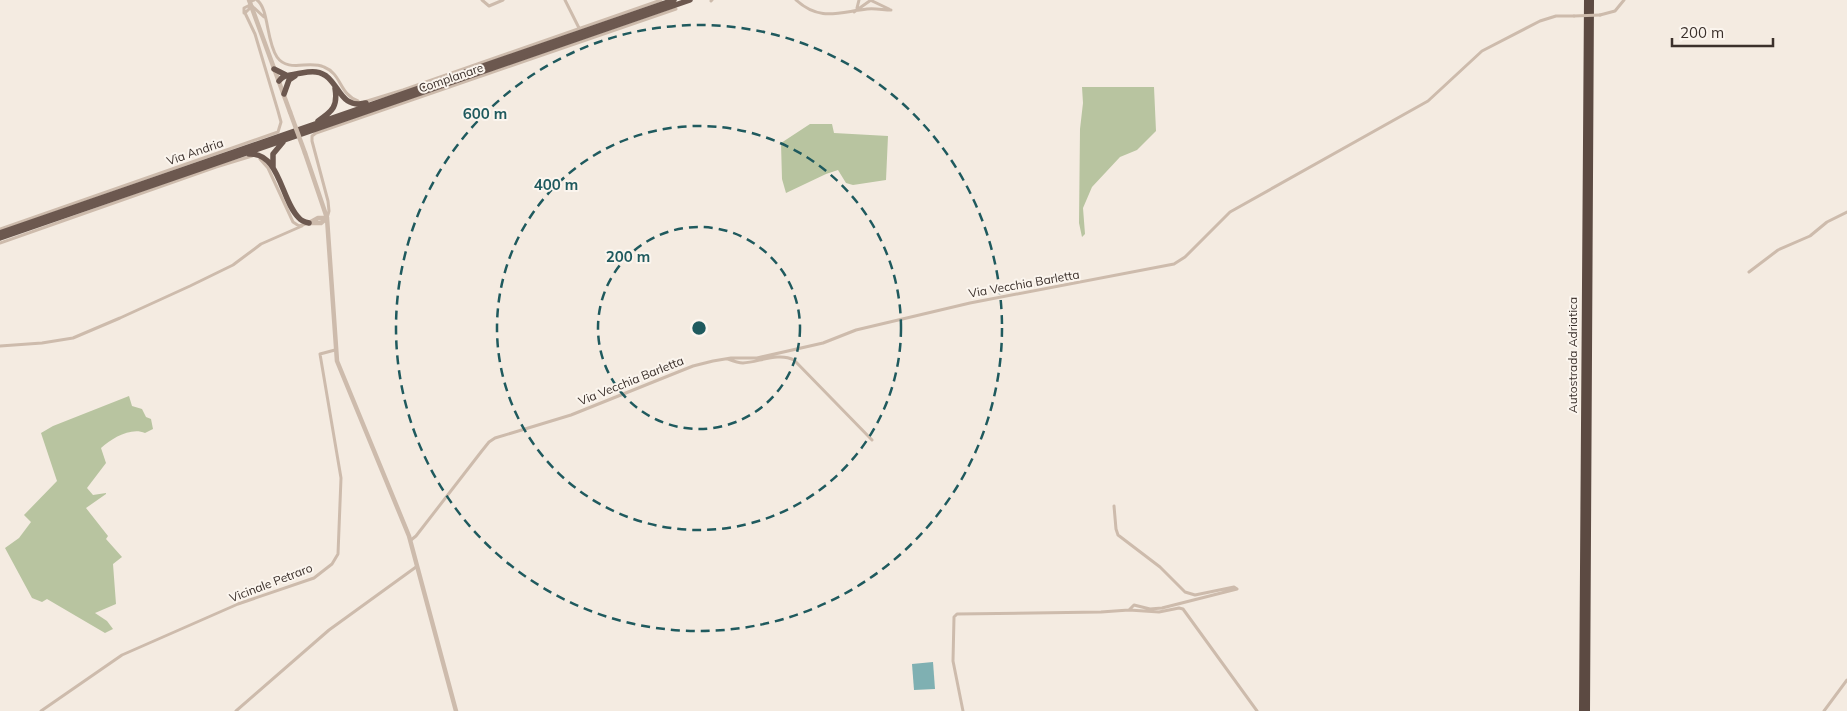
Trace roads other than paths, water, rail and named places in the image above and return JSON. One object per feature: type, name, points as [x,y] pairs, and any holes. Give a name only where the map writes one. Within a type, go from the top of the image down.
[{"type":"highway","points":[[0,233],[674,0]]},
{"type":"highway","points":[[0,238],[690,0]]},
{"type":"highway","name":"Autostrada Adriatica","points":[[1582,711],[1587,0]]},
{"type":"highway","name":"Autostrada Adriatica","points":[[1587,711],[1591,0]]},
{"type":"highway","points":[[274,69],[287,78]]},
{"type":"highway","points":[[279,81],[308,71],[318,72],[329,78],[348,102],[356,105],[387,97],[392,98]]},
{"type":"highway","points":[[284,94],[287,78]]},
{"type":"highway","points":[[310,126],[330,113],[335,106],[337,97],[335,86]]},
{"type":"highway","points":[[274,169],[273,154],[278,146],[300,134]]},
{"type":"highway","points":[[228,159],[256,154],[266,159],[274,169],[293,211],[298,218],[310,223]]},
{"type":"street","points":[[245,0],[245,13]]},
{"type":"street","points":[[482,0],[489,6],[503,0]]},
{"type":"street","points":[[565,0],[579,28]]},
{"type":"street","name":"Complanare","points":[[255,1],[264,9],[270,44],[278,60],[289,66],[316,64],[327,68],[334,74],[346,95],[360,102],[403,90],[661,0]]},
{"type":"street","points":[[796,0],[811,11],[823,14],[868,9],[891,10],[870,0]]},
{"type":"street","points":[[854,12],[859,0]]},
{"type":"street","points":[[854,12],[870,0]]},
{"type":"street","points":[[868,9],[871,5],[870,0]]},
{"type":"street","name":"Via Vecchia Barletta","points":[[411,540],[481,452],[495,438],[571,415],[693,366],[725,358],[757,358],[823,344],[843,335],[970,303],[1174,264],[1185,257],[1230,212],[1428,101],[1482,51],[1540,21],[1556,16],[1600,15],[1615,11],[1624,0]]},
{"type":"street","points":[[244,8],[255,1]]},
{"type":"street","points":[[245,13],[255,1]]},
{"type":"street","points":[[255,1],[255,17],[327,218],[335,350],[341,372],[411,540],[416,567],[443,658],[456,711]]},
{"type":"street","name":"Complanare","points":[[255,1],[265,19]]},
{"type":"street","name":"Complanare","points":[[327,218],[329,211],[328,201],[312,141],[312,136],[316,133],[676,9]]},
{"type":"street","points":[[255,17],[260,12]]},
{"type":"street","name":"Via Andria","points":[[0,229],[278,132],[281,122],[278,111],[255,34],[245,13]]},
{"type":"street","name":"Via Andria","points":[[0,243],[251,156],[263,161],[294,222],[302,226]]},
{"type":"street","points":[[319,220],[324,207]]},
{"type":"street","points":[[1748,272],[1778,250],[1810,236],[1827,222],[1847,212]]},
{"type":"street","points":[[0,346],[73,338],[190,286],[233,264],[261,244],[302,226],[327,218]]},
{"type":"street","points":[[319,220],[329,229]]},
{"type":"street","name":"Vicinale Petraro","points":[[41,711],[122,655],[238,604],[314,578],[332,564],[338,554],[341,478],[320,354],[335,350]]},
{"type":"street","points":[[725,358],[741,363],[790,357],[872,440]]},
{"type":"street","points":[[1114,506],[1118,535],[1160,567],[1185,592],[1195,595],[1237,588],[1157,609],[1134,606],[1129,610]]},
{"type":"street","points":[[236,711],[329,630],[416,567]]},
{"type":"street","points":[[963,711],[953,661],[954,617],[957,614],[1129,610],[1159,612],[1179,608],[1184,609],[1257,711]]},
{"type":"street","points":[[1824,711],[1847,680]]},
{"type":"water","points":[[933,662],[935,689],[914,690],[912,664]]}]
